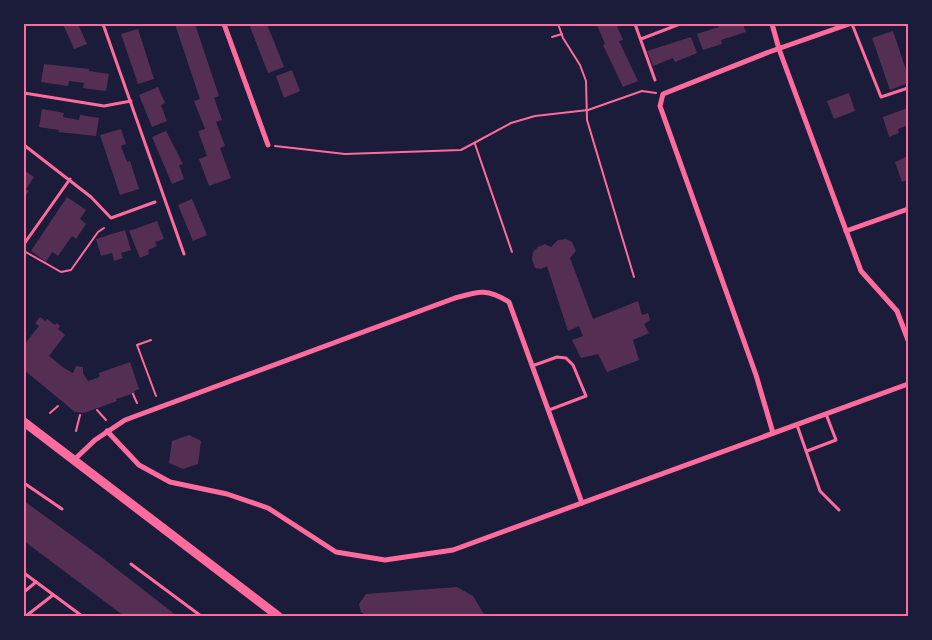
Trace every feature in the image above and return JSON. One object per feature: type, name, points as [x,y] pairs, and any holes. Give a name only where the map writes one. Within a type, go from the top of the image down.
[{"type":"main road","points":[[24,422],[278,616]]},
{"type":"street","points":[[224,24],[268,145]]},
{"type":"street","points":[[772,24],[779,49],[862,271],[897,311],[908,340]]},
{"type":"street","points":[[773,433],[756,375],[660,106],[663,94],[850,24]]},
{"type":"street","points":[[846,231],[908,209]]},
{"type":"street","points":[[74,460],[107,431],[126,420],[455,298],[480,291],[495,293],[509,302],[582,504]]},
{"type":"street","points":[[107,431],[139,464],[170,482],[227,494],[268,508],[336,552],[385,560],[453,550],[908,384]]},
{"type":"lane","points":[[103,24],[184,254]]},
{"type":"lane","points":[[635,24],[655,80]]},
{"type":"lane","points":[[641,39],[680,24]]},
{"type":"lane","points":[[850,24],[881,97],[908,88]]},
{"type":"lane","points":[[24,93],[104,106],[131,101]]},
{"type":"lane","points":[[24,145],[92,197],[111,218],[155,202]]},
{"type":"lane","points":[[24,244],[70,179]]},
{"type":"lane","points":[[532,366],[557,357],[566,358],[573,365],[586,396],[548,411]]},
{"type":"lane","points":[[806,451],[836,440],[826,414]]},
{"type":"lane","points":[[797,424],[820,491],[839,510]]},
{"type":"lane","points":[[24,483],[62,509]]},
{"type":"lane","points":[[131,564],[201,616]]},
{"type":"lane","points":[[24,573],[82,616]]},
{"type":"lane","points":[[24,592],[36,582]]},
{"type":"lane","points":[[26,616],[54,594]]},
{"type":"path","points":[[558,24],[580,65],[586,81],[588,120],[634,278]]},
{"type":"path","points":[[552,37],[562,34]]},
{"type":"path","points":[[268,145],[345,154],[462,150],[519,121],[535,116],[588,110],[642,91],[663,94]]},
{"type":"path","points":[[475,144],[512,252]]},
{"type":"path","points":[[24,251],[62,272],[71,270],[98,232],[104,228]]},
{"type":"path","points":[[151,340],[137,345],[156,396]]},
{"type":"path","points":[[133,394],[137,403]]},
{"type":"path","points":[[50,413],[58,406]]},
{"type":"path","points":[[97,410],[106,420]]},
{"type":"path","points":[[76,431],[80,415]]},
{"type":"building","points":[[63,24],[78,24],[87,44],[74,49]]},
{"type":"building","points":[[175,24],[195,24],[219,96],[214,98],[222,120],[216,122],[225,146],[220,148],[231,178],[209,186],[199,159],[207,156],[198,131],[205,129],[194,101],[200,99]]},
{"type":"building","points":[[249,24],[267,24],[284,67],[268,73]]},
{"type":"building","points":[[616,24],[623,40],[619,41],[638,81],[623,87],[603,45],[605,44],[597,25]]},
{"type":"building","points":[[718,24],[743,24],[746,32],[721,40],[722,44],[703,50],[697,34],[719,27]]},
{"type":"building","points":[[138,29],[154,79],[138,84],[121,34]]},
{"type":"building","points":[[893,31],[908,76],[908,83],[890,90],[872,38]]},
{"type":"building","points":[[691,37],[697,53],[675,62],[673,58],[653,66],[647,51]]},
{"type":"building","points":[[44,64],[89,69],[89,71],[109,74],[106,91],[83,88],[84,83],[69,81],[68,86],[41,82]]},
{"type":"building","points":[[292,70],[300,91],[284,98],[276,76]]},
{"type":"building","points":[[158,87],[165,103],[161,105],[167,121],[152,127],[139,95]]},
{"type":"building","points":[[849,93],[855,111],[834,119],[827,101]]},
{"type":"building","points":[[908,108],[908,125],[898,129],[899,133],[889,137],[883,117]]},
{"type":"building","points":[[42,109],[64,113],[63,117],[79,120],[80,115],[99,118],[96,136],[58,132],[59,130],[39,127]]},
{"type":"building","points":[[121,129],[126,144],[121,146],[127,162],[130,161],[139,189],[120,195],[100,135]]},
{"type":"building","points":[[166,131],[183,164],[179,165],[184,179],[172,184],[152,137]]},
{"type":"building","points":[[908,156],[908,180],[902,182],[895,162]]},
{"type":"building","points":[[24,170],[34,177],[26,189],[29,191],[24,198]]},
{"type":"building","points":[[67,197],[86,210],[80,219],[86,224],[76,239],[72,236],[58,256],[52,252],[46,262],[31,251]]},
{"type":"building","points":[[192,199],[207,235],[193,241],[178,205]]},
{"type":"building","points":[[157,221],[164,239],[155,242],[157,246],[148,250],[149,254],[140,258],[129,231]]},
{"type":"building","points":[[125,230],[131,250],[121,253],[123,258],[114,261],[112,253],[101,256],[96,239]]},
{"type":"building","points":[[566,239],[572,242],[576,251],[570,258],[593,319],[638,301],[642,315],[648,313],[650,320],[644,324],[649,333],[633,340],[639,360],[607,372],[598,354],[581,358],[572,340],[583,336],[579,326],[568,331],[547,266],[541,269],[535,268],[532,259],[533,252],[538,247],[545,244],[551,247],[558,240]]},
{"type":"building","points":[[40,317],[45,321],[47,319],[55,325],[57,323],[60,326],[58,329],[65,335],[49,356],[64,368],[73,373],[76,366],[83,367],[83,373],[88,381],[100,376],[99,373],[130,362],[139,389],[134,391],[135,393],[116,399],[117,401],[84,413],[75,412],[24,370],[24,345],[39,326],[35,323]]},
{"type":"building","points":[[189,435],[201,441],[198,464],[183,469],[169,463],[172,441]]},
{"type":"building","points":[[24,501],[100,556],[177,616],[124,616],[24,541]]},
{"type":"building","points":[[457,587],[473,596],[485,616],[366,616],[361,612],[359,604],[366,594]]}]
